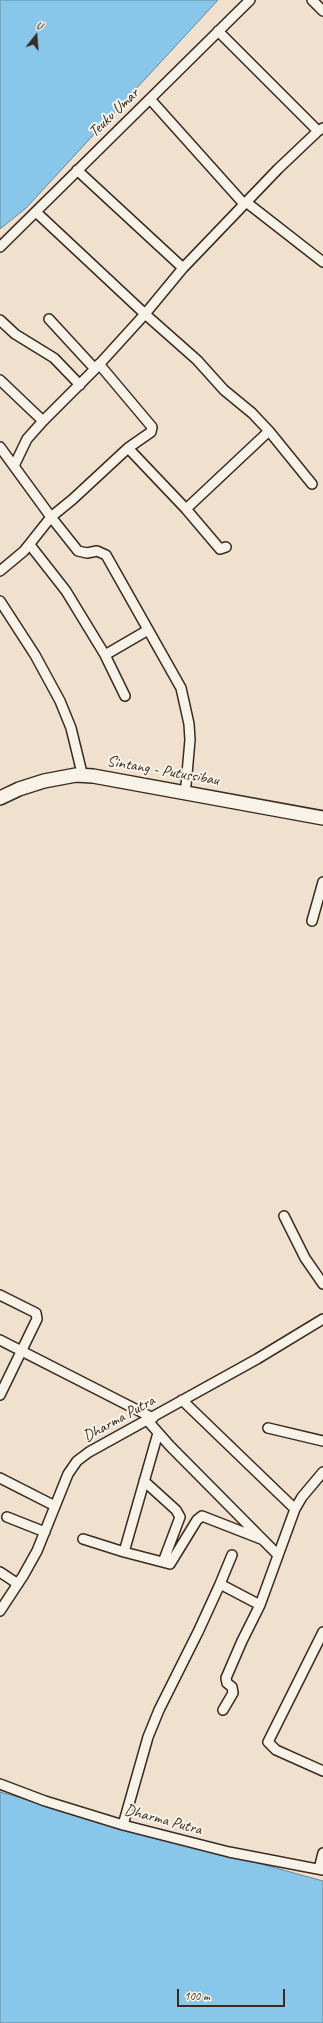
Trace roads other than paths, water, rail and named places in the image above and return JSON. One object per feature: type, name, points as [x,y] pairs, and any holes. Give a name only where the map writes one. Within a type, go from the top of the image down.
[{"type":"highway","name":"Sintang - Putussibau","points":[[0,791],[46,774],[81,769],[113,772],[186,785],[230,797],[323,818]]},
{"type":"highway","name":"Sintang - Putussibau","points":[[0,798],[19,789],[44,781],[84,775],[323,810]]},
{"type":"street","name":"Teuku Umar","points":[[0,247],[250,0]]},
{"type":"street","points":[[312,0],[323,11]]},
{"type":"street","points":[[14,466],[28,439],[43,421],[97,367],[145,314],[183,268],[245,203],[320,129],[218,31]]},
{"type":"street","points":[[150,99],[245,203],[323,262]]},
{"type":"street","points":[[77,170],[183,268]]},
{"type":"street","points":[[36,212],[145,314],[197,360],[224,390],[252,413],[269,431],[312,484]]},
{"type":"street","points":[[0,571],[30,545],[51,517],[73,499],[128,448],[153,429],[97,367],[49,319]]},
{"type":"street","points":[[0,320],[15,334],[54,358],[80,384]]},
{"type":"street","points":[[0,380],[43,421]]},
{"type":"street","points":[[186,509],[269,431]]},
{"type":"street","points":[[0,447],[51,517],[78,551],[87,553],[97,551],[106,555],[181,688],[186,706],[190,740],[186,785]]},
{"type":"street","points":[[128,448],[186,509],[220,549],[226,547]]},
{"type":"street","points":[[30,545],[66,591],[105,656],[125,696]]},
{"type":"street","points":[[0,601],[35,655],[60,701],[71,728],[81,769]]},
{"type":"street","points":[[105,656],[148,630]]},
{"type":"street","points":[[312,921],[323,882]]},
{"type":"street","points":[[284,1216],[304,1258],[323,1284]]},
{"type":"street","points":[[0,1295],[31,1311],[37,1316],[37,1319],[1,1390]]},
{"type":"street","name":"Dharma Putra","points":[[0,1611],[18,1584],[45,1532],[68,1474],[77,1461],[89,1452],[257,1359],[323,1319]]},
{"type":"street","points":[[0,1340],[150,1419],[158,1433],[278,1555]]},
{"type":"street","points":[[182,1400],[294,1509]]},
{"type":"street","points":[[268,1428],[323,1441]]},
{"type":"street","points":[[124,1552],[158,1433]]},
{"type":"street","points":[[224,1710],[233,1693],[232,1688],[227,1682],[226,1678],[260,1605],[294,1509],[323,1472]]},
{"type":"street","points":[[0,1478],[55,1506]]},
{"type":"street","points":[[144,1481],[176,1510],[180,1517],[163,1562]]},
{"type":"street","points":[[82,1539],[163,1562],[172,1562],[197,1520],[202,1516],[264,1540]]},
{"type":"street","points":[[7,1517],[45,1532]]},
{"type":"street","points":[[123,1825],[148,1737],[220,1584],[232,1554]]},
{"type":"street","points":[[0,1572],[18,1584]]},
{"type":"street","points":[[220,1584],[260,1605]]},
{"type":"street","points":[[323,1632],[319,1650],[268,1742],[276,1750],[323,1771]]},
{"type":"street","name":"Dharma Putra","points":[[0,1784],[45,1801],[123,1825],[229,1852],[321,1870]]},
{"type":"street","points":[[321,1870],[323,1853]]},
{"type":"water","points":[[0,0],[218,0],[26,208],[0,229]]},
{"type":"water","points":[[0,1792],[323,1881],[323,2023],[0,2023]]}]
